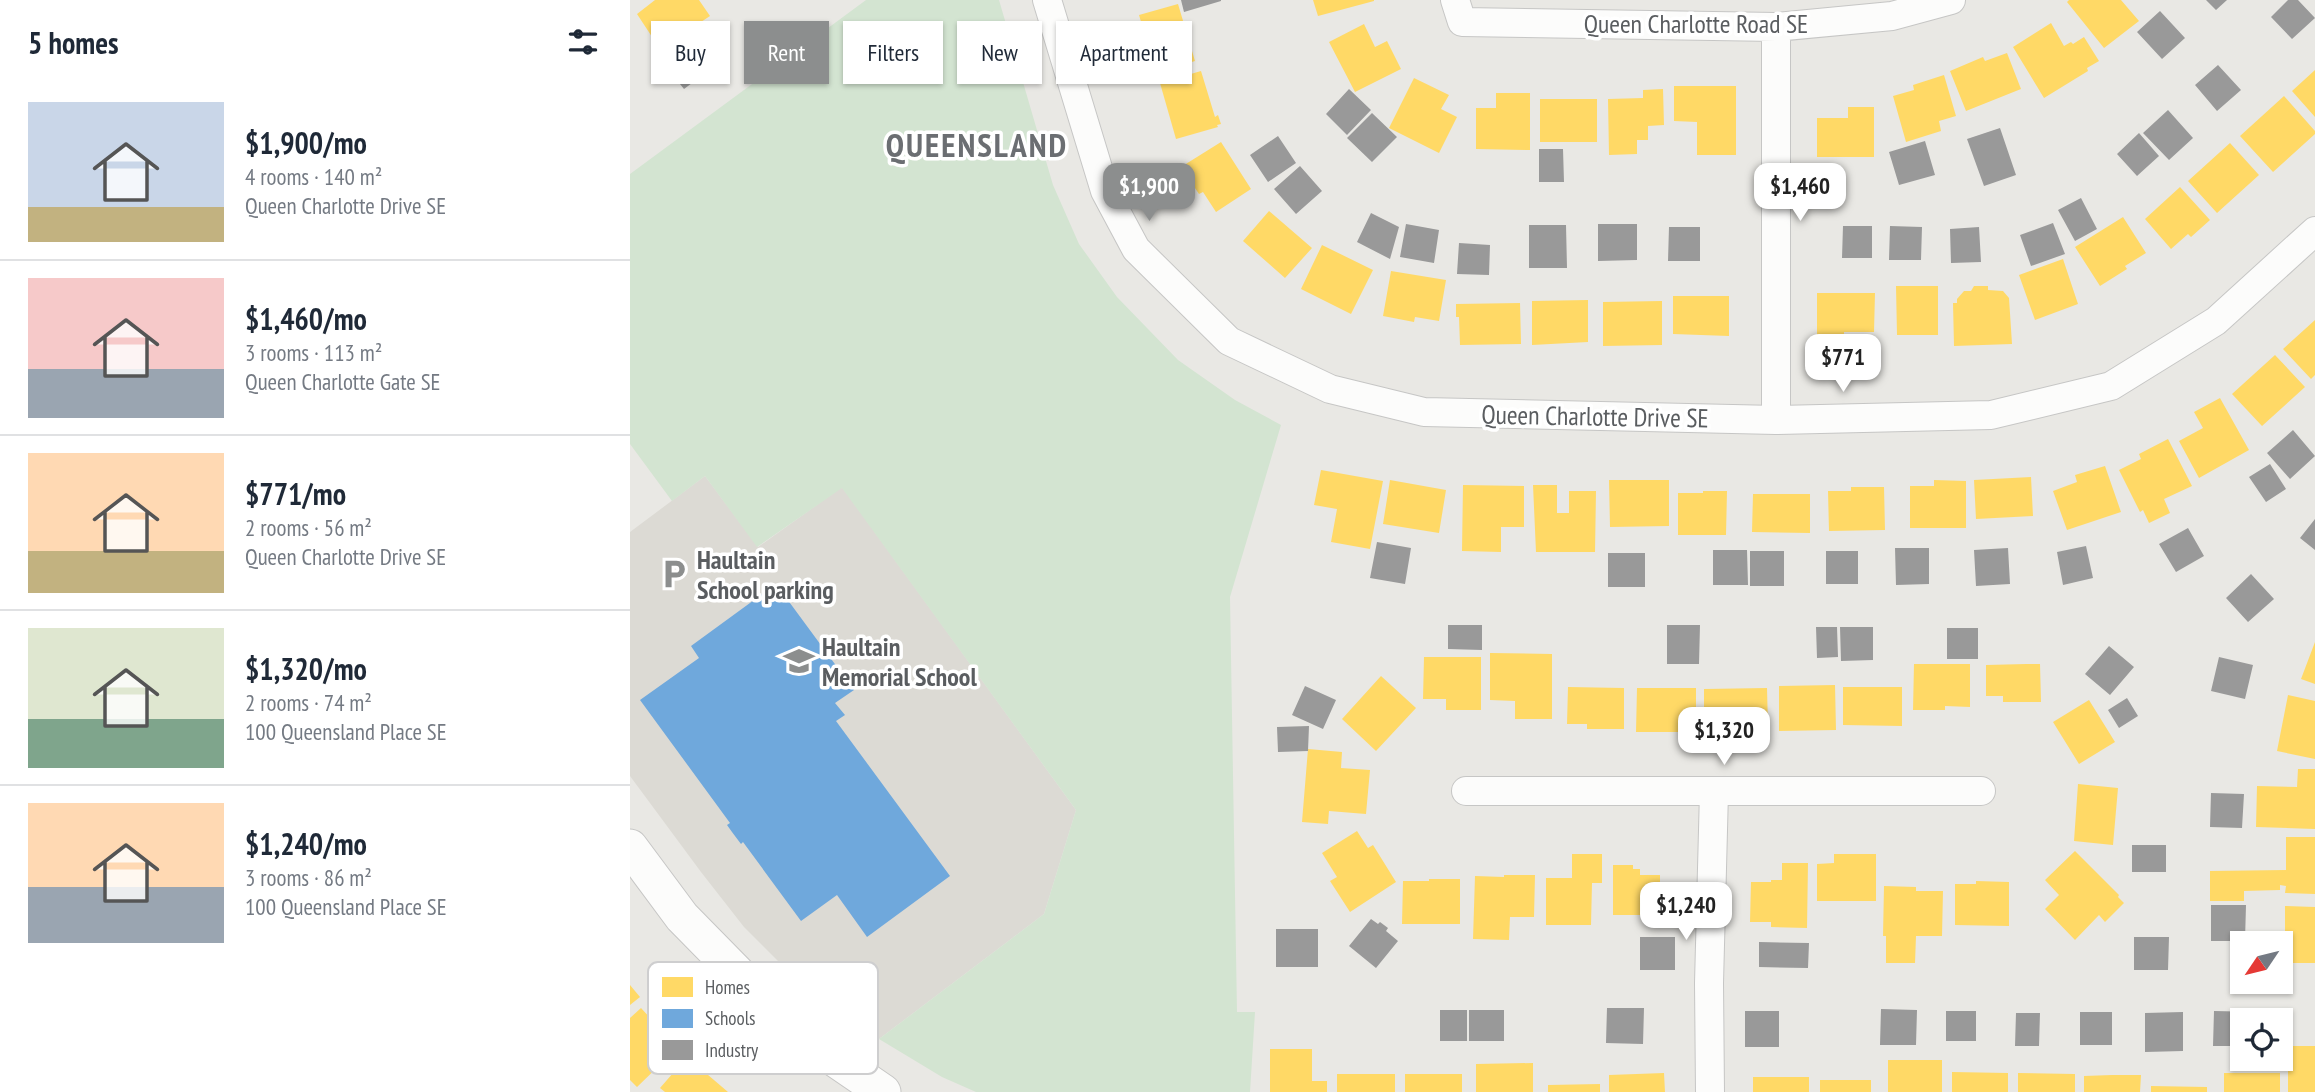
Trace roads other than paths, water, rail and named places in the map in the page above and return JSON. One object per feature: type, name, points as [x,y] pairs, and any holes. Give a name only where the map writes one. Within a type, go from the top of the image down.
[{"type":"street","name":"Queen Charlotte Drive SE","points":[[1047,0],[1105,191],[1136,249],[1228,341],[1330,390],[1424,412],[1776,420],[1991,415],[2111,386],[2216,321],[2315,231]]},
{"type":"street","name":"Queen Charlotte Road SE","points":[[1455,0],[1462,22],[1776,27],[1892,16],[1951,0]]},
{"type":"street","points":[[1776,27],[1776,420]]},
{"type":"street","points":[[1466,791],[1981,792]]},
{"type":"street","points":[[1710,1092],[1709,983],[1714,792]]},
{"type":"street","points":[[630,847],[682,917],[726,962]]},
{"type":"street","points":[[857,1074],[883,1092]]},
{"type":"place","name":"Haultain School parking","points":[[674,574]]},
{"type":"place","name":"Haultain Memorial School","points":[[799,661]]},
{"type":"district","name":"QUEENSLAND","points":[[977,144]]}]
